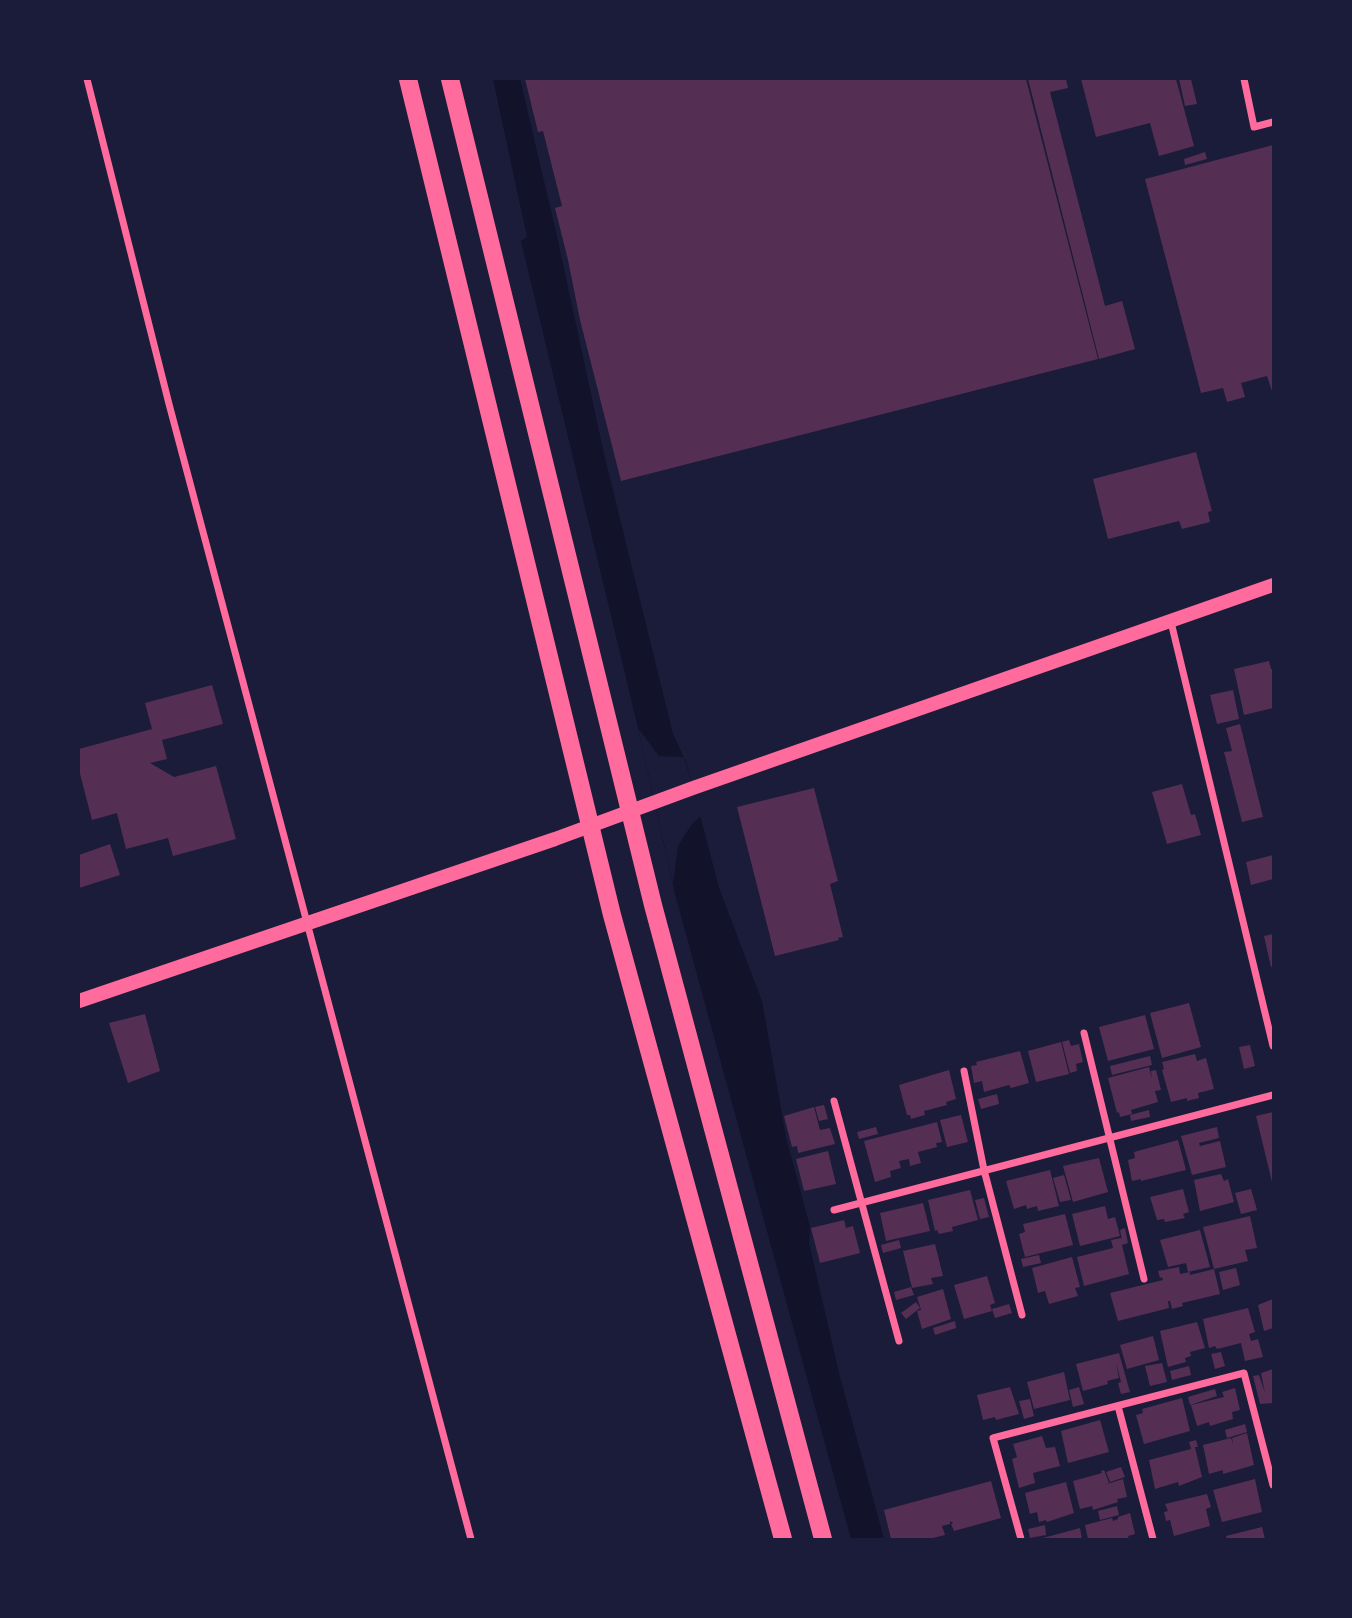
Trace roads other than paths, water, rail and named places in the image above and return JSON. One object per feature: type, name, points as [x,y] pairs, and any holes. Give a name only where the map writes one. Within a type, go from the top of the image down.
[{"type":"main road","points":[[408,79],[590,826],[783,1539]]},
{"type":"main road","points":[[450,79],[657,919],[823,1539]]},
{"type":"main road","points":[[79,1001],[590,826],[1273,585]]},
{"type":"street","points":[[87,79],[169,404],[471,1539]]},
{"type":"street","points":[[1244,79],[1254,127],[1273,122]]},
{"type":"street","points":[[1171,622],[1273,1046]]},
{"type":"street","points":[[1084,1033],[1144,1279]]},
{"type":"street","points":[[964,1071],[984,1170],[1022,1315]]},
{"type":"street","points":[[834,1210],[1273,1095]]},
{"type":"street","points":[[834,1101],[900,1341]]},
{"type":"street","points":[[1021,1539],[993,1438],[1244,1373],[1273,1485]]},
{"type":"street","points":[[1118,1405],[1153,1539]]}]
